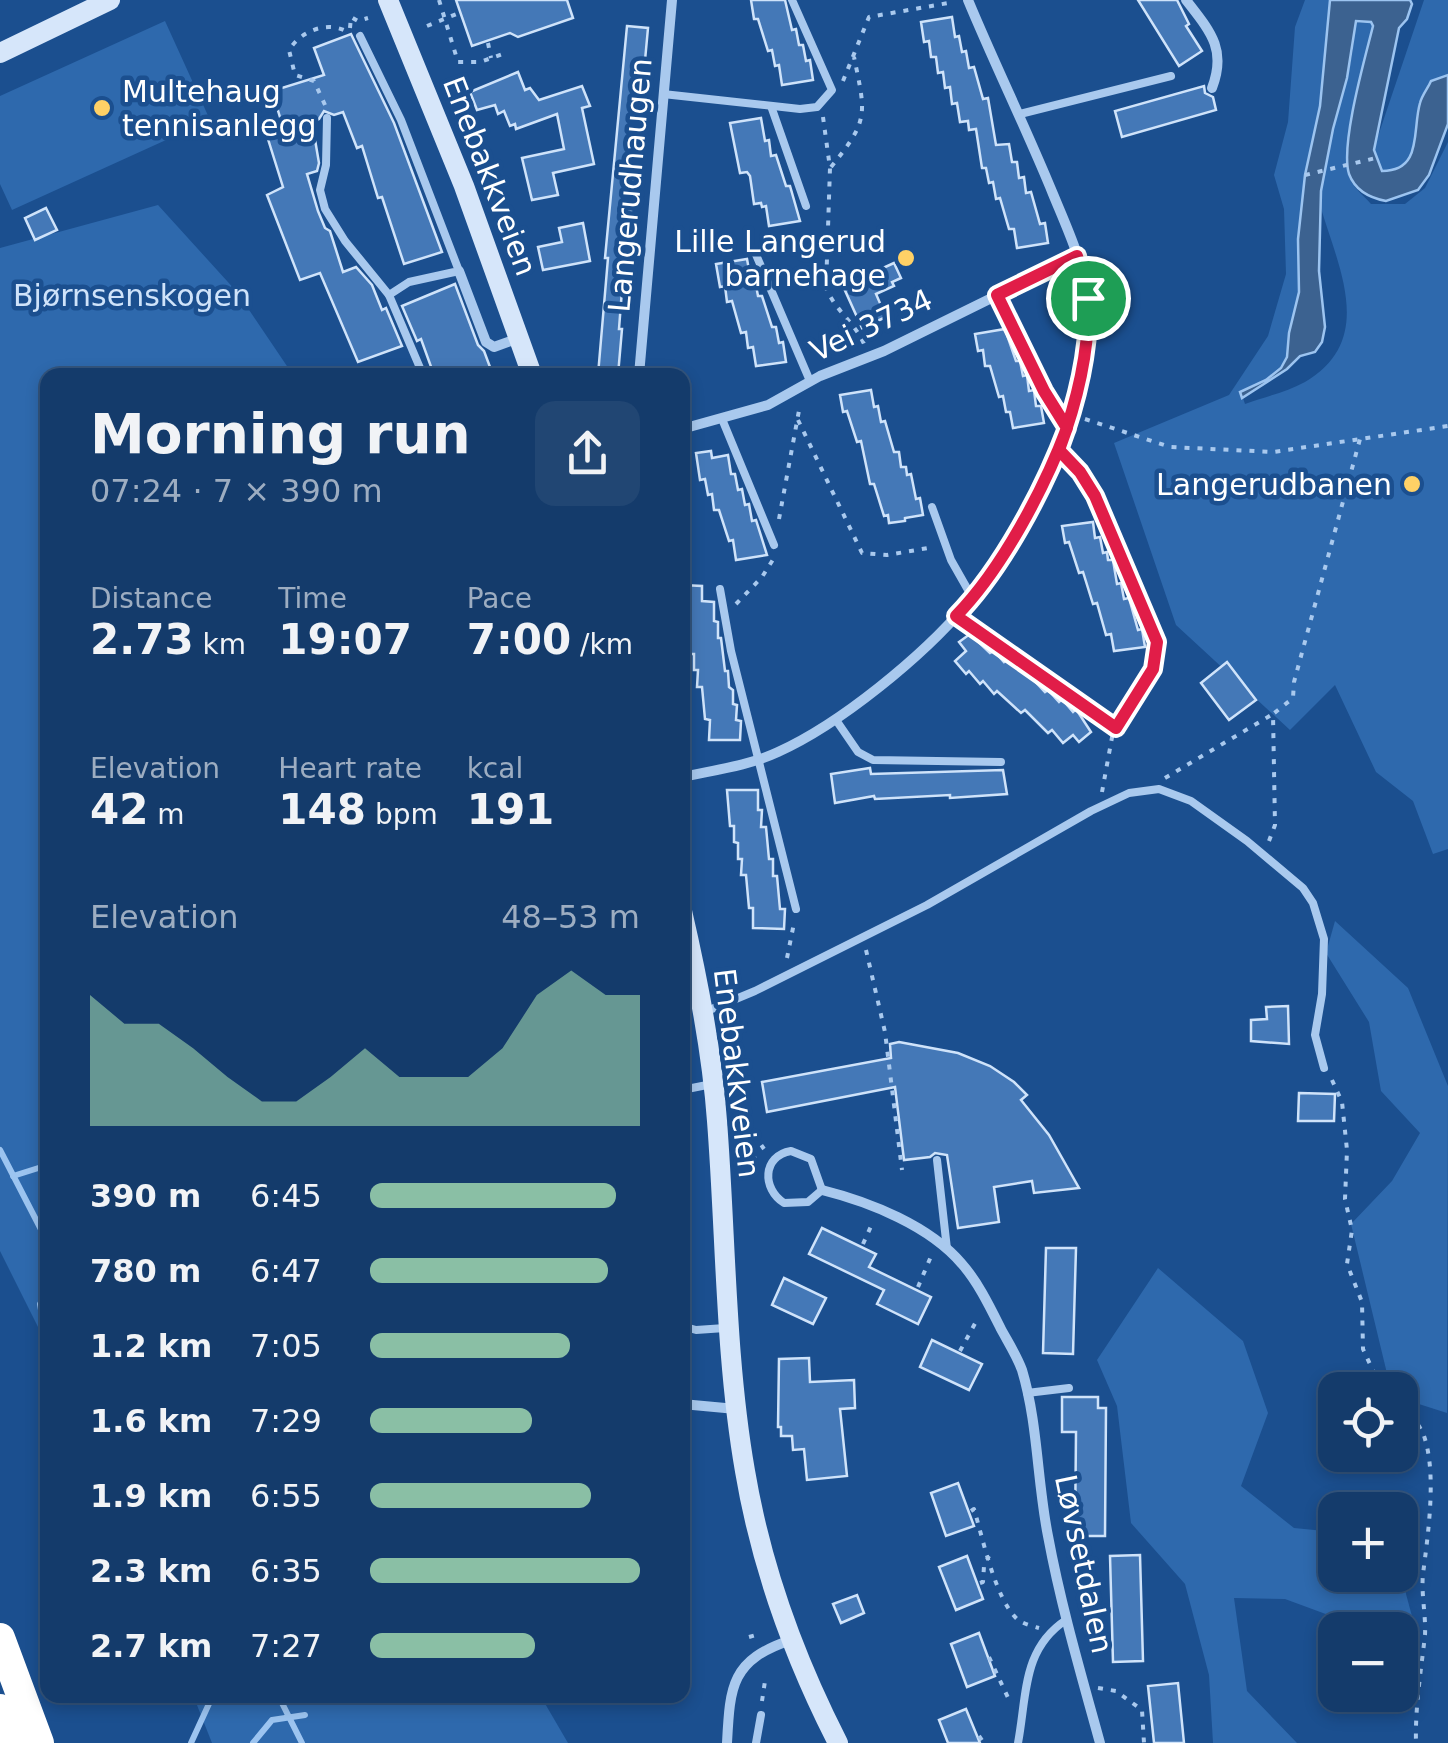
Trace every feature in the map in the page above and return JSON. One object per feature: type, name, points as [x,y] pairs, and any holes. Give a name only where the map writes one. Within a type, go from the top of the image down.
[{"type":"highway","points":[[0,1638],[38,1743]]},
{"type":"highway","points":[[0,1710],[13,1743]]},
{"type":"main road","points":[[0,53],[110,0]]},
{"type":"main road","name":"Enebakkveien","points":[[388,0],[464,186],[530,368]]},
{"type":"main road","name":"Enebakkveien","points":[[690,950],[713,1084],[736,1409],[758,1534],[791,1640],[838,1743]]},
{"type":"street","name":"Langerudhaugen","points":[[641,368],[672,0]]},
{"type":"street","points":[[690,774],[776,753],[836,720],[956,616],[972,598],[1030,508],[1072,415],[1088,298],[1077,256],[1020,114],[968,0]]},
{"type":"street","points":[[1186,0],[1206,26],[1216,48],[1220,67],[1212,88]]},
{"type":"street","name":"Vei 3734","points":[[690,427],[768,405],[1077,256]]},
{"type":"street","points":[[459,271],[486,342],[494,346],[520,338]]},
{"type":"street","name":"Løvsetdalen","points":[[822,1190],[846,1196],[914,1226],[965,1266],[992,1310],[1021,1368],[1048,1535],[1066,1620],[1100,1743]]},
{"type":"street","points":[[690,1405],[736,1409]]},
{"type":"street","points":[[727,1743],[730,1692],[742,1668],[755,1655],[791,1640]]},
{"type":"lane","points":[[663,94],[800,109],[822,102],[832,90],[792,0]]},
{"type":"lane","points":[[360,36],[401,120],[459,271],[408,282],[389,295]]},
{"type":"lane","points":[[1020,114],[1171,76]]},
{"type":"lane","points":[[771,106],[806,206]]},
{"type":"lane","points":[[327,118],[321,199],[339,232],[389,295],[420,368]]},
{"type":"lane","points":[[754,250],[806,384]]},
{"type":"lane","points":[[997,295],[1044,391],[1067,428]]},
{"type":"lane","points":[[722,420],[774,544]]},
{"type":"lane","points":[[1059,450],[1095,496],[1157,642]]},
{"type":"lane","points":[[932,507],[960,580],[972,598]]},
{"type":"lane","points":[[720,589],[796,909]]},
{"type":"lane","points":[[956,616],[1087,706]]},
{"type":"lane","points":[[836,720],[858,752],[873,760],[1000,762]]},
{"type":"lane","points":[[703,1013],[926,904],[1101,806],[1143,790],[1158,789],[1191,802],[1303,888],[1320,920],[1324,964],[1315,1035],[1324,1068]]},
{"type":"lane","points":[[690,1088],[713,1084]]},
{"type":"lane","points":[[773,1160],[791,1151],[811,1159],[822,1190]]},
{"type":"lane","name":"Løvsetdalen","points":[[773,1160],[766,1181],[775,1198],[796,1204],[808,1202],[822,1190]]},
{"type":"lane","points":[[937,1160],[946,1249]]},
{"type":"lane","points":[[690,1329],[730,1327]]},
{"type":"lane","points":[[1027,1394],[1069,1388]]},
{"type":"lane","points":[[1018,1743],[1034,1657],[1048,1632],[1066,1620]]},
{"type":"lane","points":[[756,1743],[760,1716]]},
{"type":"path","points":[[439,0],[458,62],[468,64],[504,54]]},
{"type":"path","points":[[832,90],[842,83],[869,18],[968,0]]},
{"type":"path","points":[[427,26],[460,13]]},
{"type":"path","points":[[327,118],[314,81],[295,75],[289,50],[312,31],[334,25],[349,32],[350,27]]},
{"type":"path","points":[[488,43],[491,58]]},
{"type":"path","points":[[830,168],[860,127],[863,101],[854,57]]},
{"type":"path","points":[[822,102],[830,168],[826,288],[838,310],[860,333],[870,356]]},
{"type":"path","points":[[1305,175],[1380,157]]},
{"type":"path","points":[[724,615],[762,578],[774,560],[806,384]]},
{"type":"path","points":[[1072,415],[1170,447],[1273,452],[1448,426]]},
{"type":"path","points":[[798,420],[862,552],[887,555],[946,545]]},
{"type":"path","points":[[1143,790],[1273,714],[1293,698],[1294,682],[1360,439]]},
{"type":"path","points":[[1101,806],[1107,755],[1116,728],[1153,669],[1157,642]]},
{"type":"path","points":[[1087,706],[1116,728]]},
{"type":"path","points":[[1263,855],[1275,825],[1273,714]]},
{"type":"path","points":[[792,972],[786,962],[796,909]]},
{"type":"path","points":[[862,936],[885,1032],[902,1170]]},
{"type":"path","points":[[1324,1068],[1342,1102],[1347,1216],[1352,1230],[1347,1264],[1362,1302],[1363,1349],[1374,1372]]},
{"type":"path","points":[[736,1119],[743,1119],[773,1160]]},
{"type":"path","points":[[730,1162],[773,1160]]},
{"type":"path","points":[[862,1244],[874,1219]]},
{"type":"path","points":[[918,1287],[930,1260]]},
{"type":"path","points":[[960,1351],[981,1314]]},
{"type":"path","points":[[1416,1743],[1431,1473],[1418,1425]]},
{"type":"path","points":[[970,1510],[974,1509],[996,1579],[1014,1615],[1048,1632]]},
{"type":"path","points":[[980,1584],[989,1556]]},
{"type":"path","points":[[990,1657],[1007,1700],[1025,1707]]},
{"type":"path","points":[[760,1716],[765,1681]]},
{"type":"path","points":[[1098,1688],[1116,1691],[1142,1710],[1144,1743]]},
{"type":"path","points":[[979,1736],[984,1743]]},
{"type":"green space","points":[[1305,0],[1330,0],[1320,106],[1305,175],[1299,292],[1287,358],[1266,380],[1241,392],[1245,404],[1298,386],[1327,365],[1340,345],[1346,324],[1346,301],[1320,205],[1332,135],[1351,62],[1354,23],[1371,22],[1348,139],[1351,182],[1371,204],[1405,204],[1425,188],[1448,142],[1448,849],[1433,854],[1413,801],[1376,772],[1335,685],[1290,730],[1176,625],[1114,443],[1229,395],[1268,336],[1286,274],[1284,209],[1274,175],[1288,122],[1295,27]]},
{"type":"green space","points":[[1424,0],[1448,0],[1448,75],[1431,81],[1422,98],[1411,156],[1396,169],[1383,171],[1373,151]]},
{"type":"green space","name":"Multehaug tennisanlegg","points":[[165,21],[210,120],[12,210],[0,184],[0,96]]},
{"type":"green space","name":"Bjørnsenskogen","points":[[158,205],[237,292],[288,368],[40,368],[40,1331],[0,1251],[0,248]]},
{"type":"green space","points":[[1335,921],[1408,988],[1448,1086],[1447,1413],[1418,1404],[1418,1372],[1387,1372],[1351,1224],[1392,1181],[1420,1133],[1381,1091],[1369,1022],[1326,953]]},
{"type":"green space","points":[[1158,1268],[1243,1341],[1268,1413],[1241,1486],[1294,1528],[1318,1530],[1318,1592],[1406,1592],[1411,1612],[1320,1612],[1285,1599],[1234,1598],[1247,1691],[1297,1743],[1213,1743],[1209,1675],[1185,1584],[1131,1523],[1117,1406],[1097,1360]]},
{"type":"green space","points":[[196,1703],[545,1703],[568,1743],[212,1743]]},
{"type":"shaded area","points":[[1330,0],[1410,0],[1412,4],[1399,28],[1374,150],[1382,171],[1395,169],[1410,157],[1422,97],[1431,81],[1448,75],[1448,124],[1429,175],[1418,190],[1386,201],[1355,185],[1349,174],[1348,143],[1373,26],[1371,22],[1356,21],[1321,191],[1319,271],[1325,327],[1322,342],[1315,352],[1300,356],[1242,398],[1240,392],[1266,380],[1287,357],[1299,292],[1298,239],[1305,175],[1320,106]]},
{"type":"building","points":[[456,0],[567,0],[573,18],[518,37],[510,33],[472,46]]},
{"type":"building","points":[[751,0],[785,0],[792,30],[796,29],[806,61],[810,60],[813,80],[782,85],[779,65],[775,66],[772,50],[768,51],[758,19],[754,19]]},
{"type":"building","points":[[1138,0],[1177,0],[1189,24],[1186,26],[1202,51],[1179,66]]},
{"type":"building","points":[[952,17],[955,37],[959,36],[962,52],[966,51],[969,68],[974,67],[983,99],[988,98],[996,145],[1009,144],[1019,178],[1024,177],[1026,193],[1031,192],[1040,224],[1045,223],[1048,243],[1017,248],[1014,229],[1009,229],[993,182],[989,183],[986,168],[982,168],[976,129],[969,130],[968,121],[960,122],[950,87],[945,88],[943,72],[938,73],[929,41],[924,42],[921,22]]},
{"type":"building","points":[[627,26],[648,28],[628,212],[619,368],[599,368]]},
{"type":"building","points":[[351,34],[394,123],[442,252],[404,264],[362,146],[357,148],[343,112],[334,115],[324,111],[312,122],[317,171],[307,174],[318,211],[330,231],[343,272],[356,267],[372,285],[402,346],[358,362],[320,273],[300,280],[267,195],[283,187],[268,139],[276,136],[274,130],[283,127],[272,91],[324,75],[314,48]]},
{"type":"building","points":[[518,72],[525,90],[530,88],[539,100],[582,86],[590,106],[582,108],[594,164],[553,173],[558,195],[532,200],[522,158],[564,149],[557,114],[516,129],[515,124],[510,126],[504,111],[498,114],[495,105],[477,110],[470,92]]},
{"type":"building","points":[[1204,86],[1205,93],[1213,97],[1216,110],[1122,137],[1115,111]]},
{"type":"building","points":[[761,118],[765,141],[769,140],[771,156],[776,155],[786,186],[790,186],[800,221],[769,226],[766,206],[754,204],[750,176],[740,173],[730,123]]},
{"type":"building","points":[[46,208],[57,230],[35,240],[25,218]]},
{"type":"building","points":[[583,223],[590,261],[543,270],[538,247],[562,242],[559,228]]},
{"type":"building","points":[[747,259],[751,281],[755,280],[779,343],[783,342],[786,362],[756,366],[753,347],[748,348],[746,332],[741,333],[732,301],[727,302],[725,286],[720,287],[716,264]]},
{"type":"building","points":[[894,263],[901,278],[876,294],[886,317],[862,328],[843,286]]},
{"type":"building","points":[[455,284],[490,368],[431,368],[402,306]]},
{"type":"building","points":[[1005,329],[1023,376],[1027,375],[1029,391],[1034,390],[1036,406],[1041,406],[1044,423],[1013,428],[990,366],[985,366],[983,350],[978,351],[975,334]]},
{"type":"building","points":[[871,390],[874,407],[878,406],[881,422],[885,421],[894,452],[899,452],[901,467],[906,467],[907,475],[911,474],[923,515],[889,523],[874,484],[870,484],[861,441],[857,442],[847,411],[843,412],[840,395]]},
{"type":"building","points":[[711,451],[712,458],[728,455],[731,474],[735,474],[738,490],[742,489],[745,505],[749,504],[767,555],[736,560],[733,540],[729,541],[719,510],[714,510],[705,479],[700,480],[696,453]]},
{"type":"building","points":[[1093,522],[1095,538],[1100,537],[1103,553],[1107,552],[1108,560],[1113,560],[1117,584],[1121,583],[1124,599],[1129,598],[1145,647],[1114,651],[1111,634],[1106,635],[1083,572],[1079,573],[1069,542],[1065,543],[1062,526]]},
{"type":"building","points":[[690,585],[702,586],[702,601],[714,602],[725,671],[733,690],[733,704],[737,705],[736,720],[741,721],[740,740],[709,740],[710,720],[705,719],[702,687],[697,687],[698,670],[694,670],[694,654],[690,654]]},
{"type":"building","points":[[970,634],[990,653],[994,651],[1004,662],[1007,660],[1028,674],[1059,702],[1062,699],[1073,712],[1076,709],[1091,732],[1079,742],[1073,735],[1063,743],[1025,710],[1021,713],[983,681],[980,684],[969,671],[966,674],[955,661],[966,651],[959,642]]},
{"type":"building","points":[[1227,662],[1256,700],[1229,720],[1201,683]]},
{"type":"building","points":[[870,768],[871,774],[1003,770],[1007,794],[950,798],[874,796],[835,803],[831,774]]},
{"type":"building","points":[[727,790],[758,790],[761,827],[766,827],[780,909],[785,909],[784,929],[753,928],[746,875],[741,875],[742,859],[738,859],[734,826],[730,826]]},
{"type":"building","points":[[1288,1006],[1289,1044],[1251,1041],[1251,1020],[1267,1019],[1266,1007]]},
{"type":"building","points":[[899,1042],[958,1053],[990,1066],[1014,1082],[1027,1095],[1021,1100],[1049,1135],[1079,1188],[1034,1193],[1032,1181],[994,1187],[999,1222],[958,1228],[947,1155],[935,1153],[904,1160],[895,1087],[767,1112],[762,1082],[891,1058],[890,1044]]},
{"type":"building","points":[[1299,1093],[1335,1094],[1334,1121],[1298,1121]]},
{"type":"building","points":[[822,1228],[876,1254],[869,1267],[931,1297],[918,1324],[877,1304],[884,1290],[809,1254]]},
{"type":"building","points":[[1046,1248],[1076,1248],[1073,1354],[1043,1353]]},
{"type":"building","points":[[784,1278],[826,1298],[813,1324],[772,1305]]},
{"type":"building","points":[[932,1340],[982,1364],[969,1390],[920,1367]]},
{"type":"building","points":[[809,1358],[810,1382],[854,1380],[855,1408],[840,1409],[847,1476],[807,1480],[804,1449],[793,1450],[792,1436],[781,1436],[778,1427],[779,1359]]},
{"type":"building","points":[[1062,1397],[1098,1397],[1098,1408],[1106,1408],[1105,1536],[1075,1536],[1076,1432],[1062,1432]]},
{"type":"building","points":[[958,1483],[974,1526],[946,1536],[931,1493]]},
{"type":"building","points":[[1140,1555],[1143,1661],[1113,1662],[1110,1556]]},
{"type":"building","points":[[967,1556],[983,1599],[956,1610],[939,1567]]},
{"type":"building","points":[[857,1595],[864,1613],[841,1623],[833,1604]]},
{"type":"building","points":[[979,1633],[995,1676],[967,1687],[951,1644]]},
{"type":"building","points":[[1178,1683],[1184,1743],[1154,1743],[1148,1686]]},
{"type":"building","points":[[966,1709],[980,1743],[948,1743],[939,1720]]},
{"type":"waterway","points":[[0,1150],[40,1228]]},
{"type":"waterway","points":[[13,1176],[40,1168]]},
{"type":"waterway","points":[[191,1743],[209,1703]]},
{"type":"waterway","points":[[282,1703],[302,1743]]},
{"type":"waterway","points":[[253,1743],[272,1720],[305,1715]]},
{"type":"place","name":"Multehaug tennisanlegg","points":[[102,108]]},
{"type":"place","name":"Lille Langerud barnehage","points":[[906,258]]},
{"type":"place","name":"Langerudbanen","points":[[1412,484]]},
{"type":"route","points":[[1088,298],[1077,256],[997,295],[1044,391],[1067,428],[1030,508],[986,579],[956,616],[1116,728],[1153,669],[1157,642],[1088,482],[1059,450],[1067,428],[1074,406],[1087,338],[1088,298]]}]
